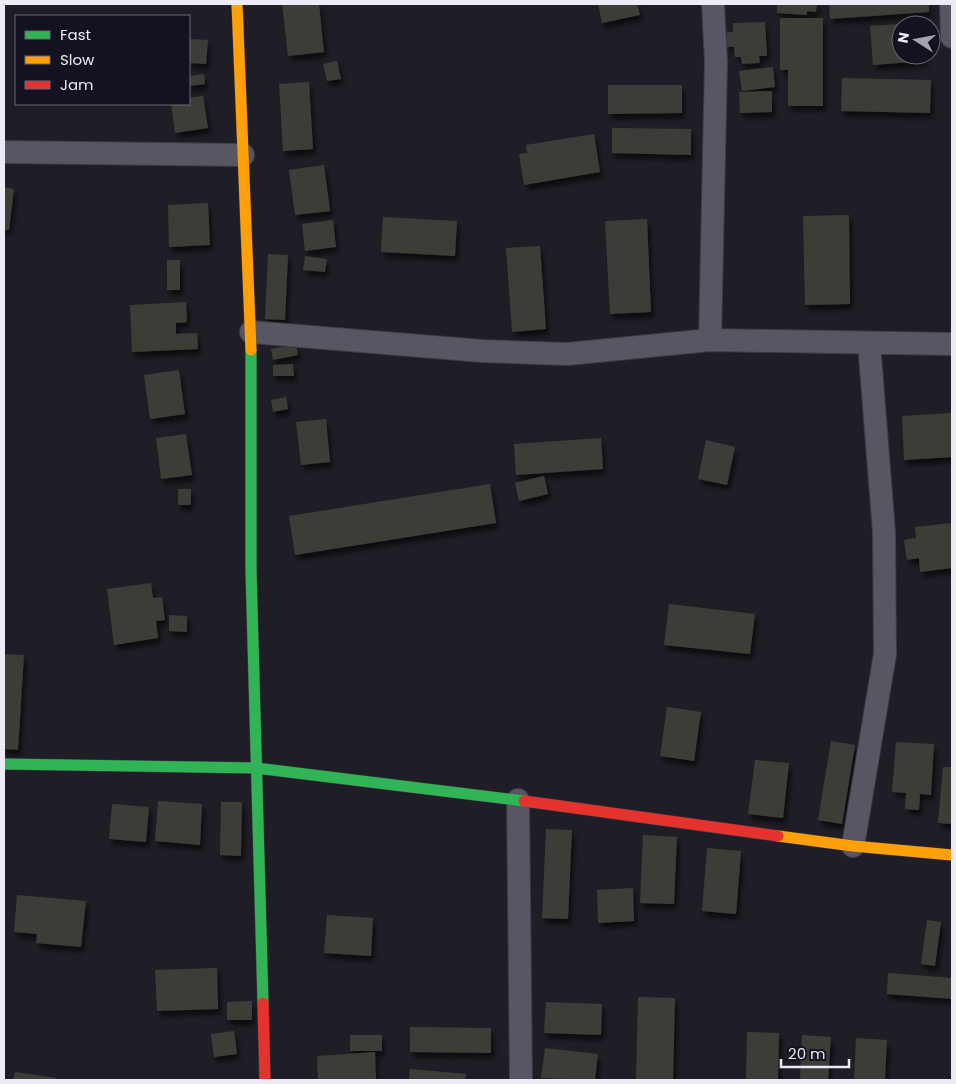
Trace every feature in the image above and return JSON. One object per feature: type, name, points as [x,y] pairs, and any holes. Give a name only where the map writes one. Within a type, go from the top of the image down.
[{"type":"street","points":[[237,4],[251,332],[251,570],[265,1080]]},
{"type":"street","points":[[710,340],[716,62],[713,4]]},
{"type":"street","points":[[951,4],[952,37]]},
{"type":"street","points":[[4,152],[242,155]]},
{"type":"street","points":[[251,332],[482,351],[567,354],[710,340],[952,344]]},
{"type":"street","points":[[854,846],[885,654],[884,532],[870,343]]},
{"type":"street","points":[[4,764],[256,768],[518,800],[854,846],[952,855]]},
{"type":"street","points":[[518,800],[522,1080]]},
{"type":"building","points":[[282,4],[319,4],[324,52],[288,56]]},
{"type":"building","points":[[598,4],[637,4],[640,15],[602,23]]},
{"type":"building","points":[[777,4],[817,4],[816,12],[807,11],[807,15],[777,13]]},
{"type":"building","points":[[829,4],[929,4],[929,12],[830,19]]},
{"type":"building","points":[[780,18],[823,18],[823,106],[788,106],[788,70],[780,70]]},
{"type":"building","points":[[765,22],[767,56],[759,56],[760,63],[742,64],[741,57],[735,57],[734,47],[727,47],[727,32],[733,32],[733,23]]},
{"type":"building","points":[[891,25],[891,64],[873,65],[870,26]]},
{"type":"building","points":[[190,39],[208,40],[206,64],[190,63]]},
{"type":"building","points":[[337,61],[341,79],[327,81],[323,64]]},
{"type":"building","points":[[773,67],[775,87],[742,91],[739,71]]},
{"type":"building","points":[[204,74],[205,84],[190,86],[190,76]]},
{"type":"building","points":[[842,78],[931,80],[930,113],[841,111]]},
{"type":"building","points":[[309,82],[313,149],[283,151],[279,84]]},
{"type":"building","points":[[608,85],[682,85],[682,113],[608,114]]},
{"type":"building","points":[[772,91],[772,112],[740,113],[739,92]]},
{"type":"building","points":[[203,96],[208,128],[175,133],[171,105],[190,105],[190,98]]},
{"type":"building","points":[[612,128],[691,129],[691,155],[612,153]]},
{"type":"building","points":[[594,134],[600,172],[524,185],[519,154],[527,153],[526,145]]},
{"type":"building","points":[[324,165],[330,211],[295,215],[289,170]]},
{"type":"building","points":[[4,187],[14,189],[9,230],[4,230]]},
{"type":"building","points":[[208,203],[210,245],[169,247],[168,205]]},
{"type":"building","points":[[849,215],[850,304],[805,305],[803,216]]},
{"type":"building","points":[[383,217],[457,221],[455,256],[381,252]]},
{"type":"building","points":[[647,219],[651,312],[610,314],[605,221]]},
{"type":"building","points":[[333,220],[336,247],[305,251],[302,224]]},
{"type":"building","points":[[540,246],[546,329],[512,332],[506,248]]},
{"type":"building","points":[[268,254],[288,255],[285,320],[265,319]]},
{"type":"building","points":[[305,256],[327,259],[325,272],[303,270]]},
{"type":"building","points":[[167,260],[180,260],[180,290],[167,290]]},
{"type":"building","points":[[186,302],[187,322],[176,323],[176,334],[197,333],[198,349],[132,352],[130,305]]},
{"type":"building","points":[[296,345],[298,355],[273,360],[271,349]]},
{"type":"building","points":[[293,364],[294,376],[273,376],[273,365]]},
{"type":"building","points":[[179,370],[185,414],[150,419],[144,375]]},
{"type":"building","points":[[286,397],[288,409],[273,412],[271,400]]},
{"type":"building","points":[[952,413],[952,457],[904,460],[902,416]]},
{"type":"building","points":[[326,419],[330,462],[301,465],[296,422]]},
{"type":"building","points":[[186,434],[192,475],[161,479],[156,438]]},
{"type":"building","points":[[601,438],[603,469],[516,475],[514,444]]},
{"type":"building","points":[[706,440],[735,447],[727,485],[698,479]]},
{"type":"building","points":[[544,476],[548,494],[519,501],[515,483]]},
{"type":"building","points":[[490,484],[496,523],[295,555],[289,516]]},
{"type":"building","points":[[178,489],[191,489],[191,505],[178,505]]},
{"type":"building","points":[[952,523],[952,568],[920,572],[919,558],[907,560],[904,540],[916,538],[915,527]]},
{"type":"building","points":[[151,583],[153,598],[162,597],[165,620],[156,621],[158,638],[114,645],[107,589]]},
{"type":"building","points":[[669,604],[755,614],[750,654],[664,645]]},
{"type":"building","points":[[169,615],[187,616],[187,632],[169,631]]},
{"type":"building","points":[[4,654],[24,655],[18,750],[4,749]]},
{"type":"building","points":[[667,707],[701,712],[694,761],[660,756]]},
{"type":"building","points":[[831,741],[855,745],[842,824],[818,820]]},
{"type":"building","points":[[896,742],[934,744],[931,795],[920,794],[919,810],[905,809],[906,793],[892,792]]},
{"type":"building","points":[[755,760],[789,763],[783,818],[748,814]]},
{"type":"building","points":[[943,767],[952,767],[952,824],[938,823]]},
{"type":"building","points":[[158,801],[202,804],[200,845],[155,841]]},
{"type":"building","points":[[221,802],[242,802],[241,856],[220,855]]},
{"type":"building","points":[[112,804],[149,807],[146,842],[109,839]]},
{"type":"building","points":[[546,829],[572,830],[568,919],[542,918]]},
{"type":"building","points":[[643,835],[677,837],[674,904],[640,903]]},
{"type":"building","points":[[707,848],[741,851],[736,914],[702,911]]},
{"type":"building","points":[[633,888],[634,921],[598,923],[597,890]]},
{"type":"building","points":[[17,895],[86,901],[81,947],[36,943],[37,934],[14,932]]},
{"type":"building","points":[[327,915],[373,918],[371,956],[324,953]]},
{"type":"building","points":[[927,920],[941,922],[935,966],[921,964]]},
{"type":"building","points":[[217,968],[218,1009],[157,1011],[155,970]]},
{"type":"building","points":[[888,973],[952,978],[952,999],[887,994]]},
{"type":"building","points":[[638,997],[675,998],[673,1080],[636,1080]]},
{"type":"building","points":[[252,1001],[252,1020],[227,1020],[227,1002]]},
{"type":"building","points":[[546,1002],[602,1004],[601,1035],[544,1033]]},
{"type":"building","points":[[410,1027],[491,1028],[491,1053],[410,1052]]},
{"type":"building","points":[[234,1031],[237,1054],[214,1057],[211,1034]]},
{"type":"building","points":[[747,1032],[779,1033],[778,1080],[746,1080]]},
{"type":"building","points":[[350,1035],[382,1035],[382,1051],[350,1051]]},
{"type":"building","points":[[802,1035],[831,1037],[828,1080],[800,1080]]},
{"type":"building","points":[[856,1038],[887,1040],[885,1080],[854,1080]]},
{"type":"building","points":[[545,1048],[598,1054],[595,1080],[541,1078]]},
{"type":"building","points":[[375,1052],[376,1080],[318,1080],[317,1056]]},
{"type":"building","points":[[410,1069],[466,1074],[465,1080],[409,1080]]},
{"type":"building","points":[[15,1072],[56,1078],[56,1080],[13,1080]]},
{"type":"traffic: fast","points":[[251,350],[251,570],[263,1003]]},
{"type":"traffic: fast","points":[[4,764],[256,768],[524,801]]},
{"type":"traffic: slow","points":[[237,4],[251,350]]},
{"type":"traffic: slow","points":[[778,836],[853,846],[952,855]]},
{"type":"traffic: jam","points":[[524,801],[778,836]]},
{"type":"traffic: jam","points":[[263,1003],[265,1080]]}]
